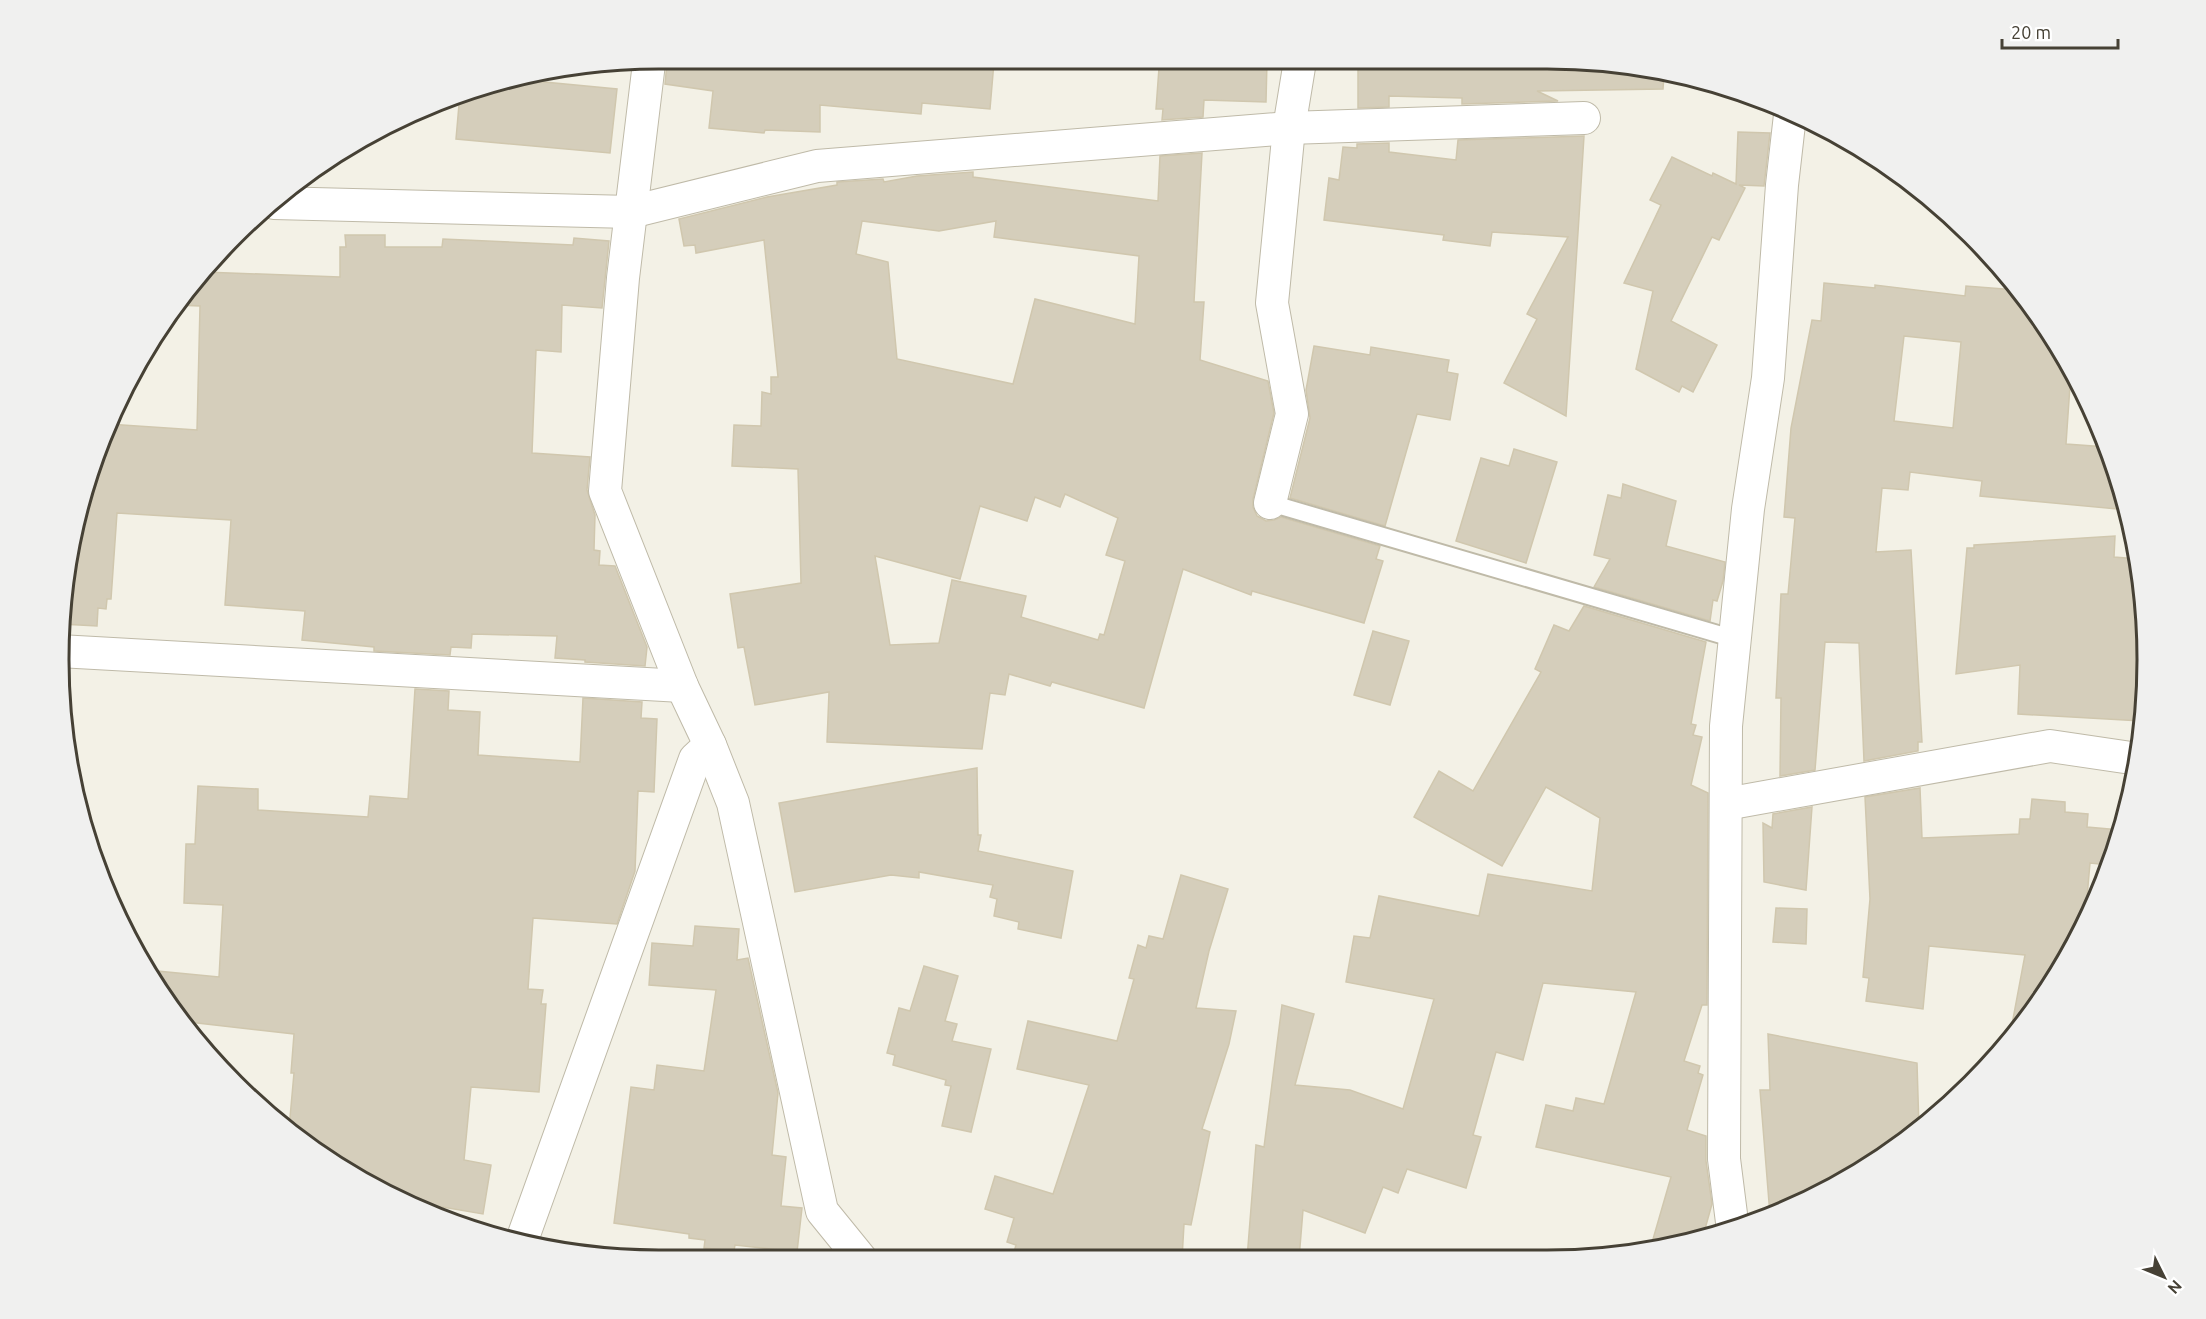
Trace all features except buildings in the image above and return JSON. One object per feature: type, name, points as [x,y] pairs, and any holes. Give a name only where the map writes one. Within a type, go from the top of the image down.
[{"type":"street","points":[[648,69],[623,278],[605,491],[682,686],[710,745],[733,802],[822,1211],[854,1250]]},
{"type":"street","points":[[1270,503],[1292,414],[1272,303],[1289,128],[1299,69]]},
{"type":"street","points":[[285,203],[631,212],[817,166],[1289,128],[1584,118]]},
{"type":"street","points":[[1732,1220],[1724,1159],[1726,726],[1748,509],[1768,378],[1782,185],[1789,122]]},
{"type":"street","points":[[69,652],[682,686]]},
{"type":"street","points":[[524,1234],[695,759],[710,745]]},
{"type":"street","points":[[1726,804],[2050,747],[2129,758]]},
{"type":"lane","points":[[1270,503],[1735,639]]}]
